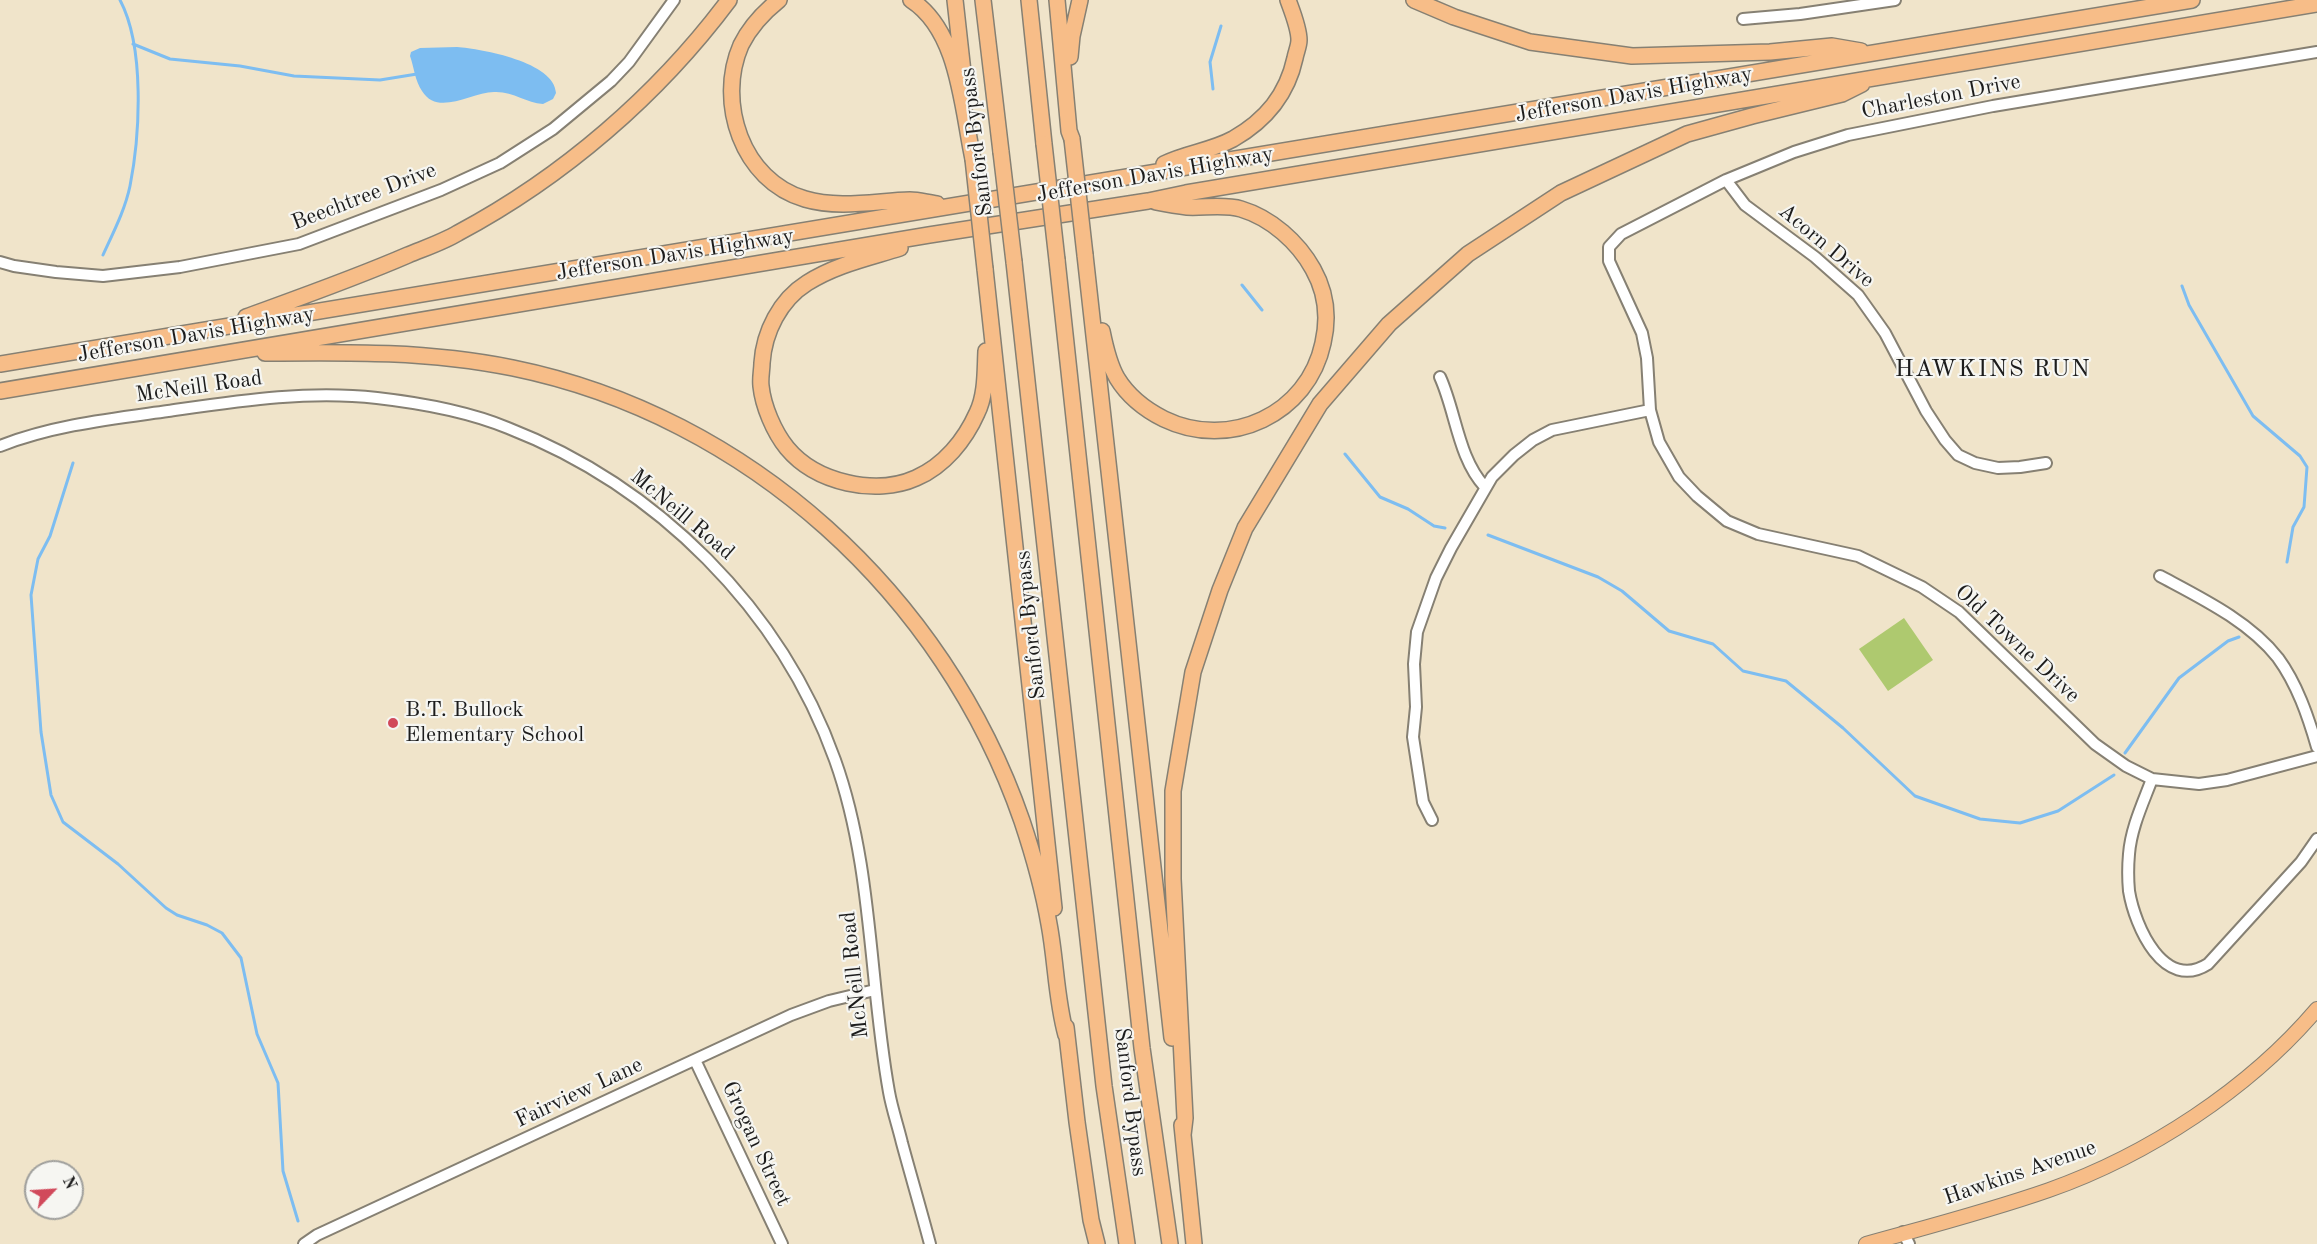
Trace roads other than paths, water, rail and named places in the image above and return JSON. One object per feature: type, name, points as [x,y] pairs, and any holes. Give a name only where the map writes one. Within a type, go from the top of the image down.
[{"type":"highway","points":[[208,330],[373,270],[457,234],[518,198],[572,159],[639,102],[729,0]]},
{"type":"highway","points":[[779,0],[763,12],[750,30],[741,45],[734,68],[731,89],[733,112],[749,158],[786,191],[805,199],[856,205],[912,200],[952,206]]},
{"type":"highway","points":[[911,0],[940,31],[946,43],[954,64],[973,159]]},
{"type":"highway","points":[[955,0],[1034,737],[1067,1015],[1066,1035]]},
{"type":"highway","name":"Sanford Bypass","points":[[983,0],[1104,1086],[1127,1244]]},
{"type":"highway","name":"Sanford Bypass","points":[[1029,0],[1141,1036],[1170,1244]]},
{"type":"highway","points":[[1058,0],[1194,1244]]},
{"type":"highway","points":[[1071,135],[1074,113],[1070,67],[1072,36],[1080,0]]},
{"type":"highway","points":[[1148,173],[1175,159],[1233,139],[1255,124],[1276,104],[1291,79],[1299,39],[1288,0]]},
{"type":"highway","points":[[1414,0],[1454,17],[1530,42],[1632,56],[1770,52],[1832,46],[1876,53]]},
{"type":"highway","name":"Jefferson Davis Highway","points":[[0,364],[2192,0]]},
{"type":"highway","name":"Jefferson Davis Highway","points":[[0,391],[2317,4]]},
{"type":"highway","points":[[1183,1135],[1185,1118],[1173,879],[1173,791],[1193,672],[1220,590],[1245,528],[1320,404],[1389,324],[1468,255],[1561,193],[1687,134],[1842,94],[1873,78]]},
{"type":"highway","points":[[1085,255],[1104,345],[1118,378],[1149,412],[1186,428],[1209,431],[1233,430],[1273,416],[1288,404],[1302,390],[1314,372],[1326,331],[1326,307],[1319,280],[1308,260],[1290,237],[1260,218],[1240,209],[1186,207],[1148,201]]},
{"type":"highway","points":[[929,235],[903,247],[832,269],[805,284],[789,298],[772,321],[763,350],[761,386],[771,422],[787,448],[810,467],[838,480],[865,486],[890,486],[917,478],[942,463],[963,440],[978,411],[985,378],[987,340],[983,297],[985,274]]},
{"type":"highway","points":[[217,353],[369,351],[411,354],[474,361],[550,377],[626,402],[672,424],[737,461],[795,501],[845,545],[890,591],[958,684],[993,750],[1021,820],[1041,887],[1049,925],[1091,1221],[1097,1244]]},
{"type":"main road","name":"Hawkins Avenue","points":[[1866,1244],[1906,1238],[2050,1190],[2114,1162],[2176,1128],[2235,1086],[2260,1067],[2317,1009]]},
{"type":"street","name":"Beechtree Drive","points":[[0,262],[56,272],[103,276],[180,267],[299,244],[441,190],[500,163],[553,129],[611,81],[629,62],[674,0]]},
{"type":"street","points":[[1743,19],[1800,14],[1895,0]]},
{"type":"street","name":"Charleston Drive","points":[[1609,261],[1609,247],[1621,234],[1726,180],[1794,152],[1848,135],[1993,106],[2317,52]]},
{"type":"street","name":"Acorn Drive","points":[[1726,180],[1745,206],[1815,257],[1858,295],[1885,333],[1926,411],[1945,440],[1959,455],[1975,463],[1998,468],[2046,463]]},
{"type":"street","name":"Old Towne Drive","points":[[1609,261],[1642,333],[1647,358],[1650,410],[1659,442],[1679,477],[1697,496],[1727,521],[1758,534],[1858,556],[1922,587],[1959,612],[2095,744],[2126,766],[2152,779],[2199,784],[2227,780],[2317,756]]},
{"type":"street","points":[[1440,377],[1467,459],[1477,478],[1485,487]]},
{"type":"street","name":"McNeill Road","points":[[0,446],[28,435],[70,426],[263,397],[321,394],[375,398],[441,407],[507,427],[564,453],[621,487],[697,548],[736,589],[763,624],[806,695],[834,758],[849,804],[863,874],[875,990],[890,1096],[930,1244]]},
{"type":"street","points":[[1432,820],[1423,802],[1413,737],[1416,707],[1414,664],[1417,632],[1436,578],[1485,487],[1514,454],[1552,430],[1650,410]]},
{"type":"street","points":[[2160,576],[2224,613],[2256,635],[2278,658],[2306,711],[2317,747]]},
{"type":"street","points":[[2152,779],[2136,820],[2129,852],[2129,891],[2140,927],[2154,951],[2166,965],[2185,973],[2200,970],[2208,964],[2301,862],[2317,840]]},
{"type":"street","name":"Fairview Lane","points":[[304,1244],[317,1235],[791,1015],[829,1001],[875,990]]},
{"type":"street","name":"Grogan Street","points":[[695,1060],[782,1244]]},
{"type":"water","points":[[457,47],[499,54],[531,65],[544,73],[552,82],[556,93],[553,99],[543,104],[507,93],[494,92],[446,103],[429,99],[418,83],[410,56],[411,52],[420,48]]},
{"type":"waterway","points":[[103,255],[128,195],[138,117],[134,42],[120,0]]},
{"type":"waterway","points":[[1213,89],[1210,62],[1221,26]]},
{"type":"waterway","points":[[133,44],[170,59],[240,66],[294,76],[380,80],[417,74]]},
{"type":"waterway","points":[[1242,285],[1262,310]]},
{"type":"waterway","points":[[2182,286],[2189,305],[2253,416],[2300,456],[2307,467],[2304,507],[2293,527],[2287,562]]},
{"type":"waterway","points":[[1345,454],[1380,497],[1408,509],[1434,526],[1445,528]]},
{"type":"waterway","points":[[73,463],[50,536],[38,559],[31,595],[41,732],[51,795],[63,822],[118,864],[166,908],[177,915],[207,925],[222,933],[241,958],[257,1034],[278,1083],[283,1171],[298,1221]]},
{"type":"waterway","points":[[1488,535],[1598,577],[1622,591],[1669,631],[1713,644],[1743,671],[1786,681],[1843,728],[1915,796],[1980,819],[2020,823],[2058,811],[2114,775]]},
{"type":"waterway","points":[[2125,753],[2179,678],[2228,641],[2239,637]]},
{"type":"place","name":"B.T. Bullock Elementary School","points":[[393,723]]},
{"type":"district","name":"HAWKINS RUN","points":[[1993,370]]}]
